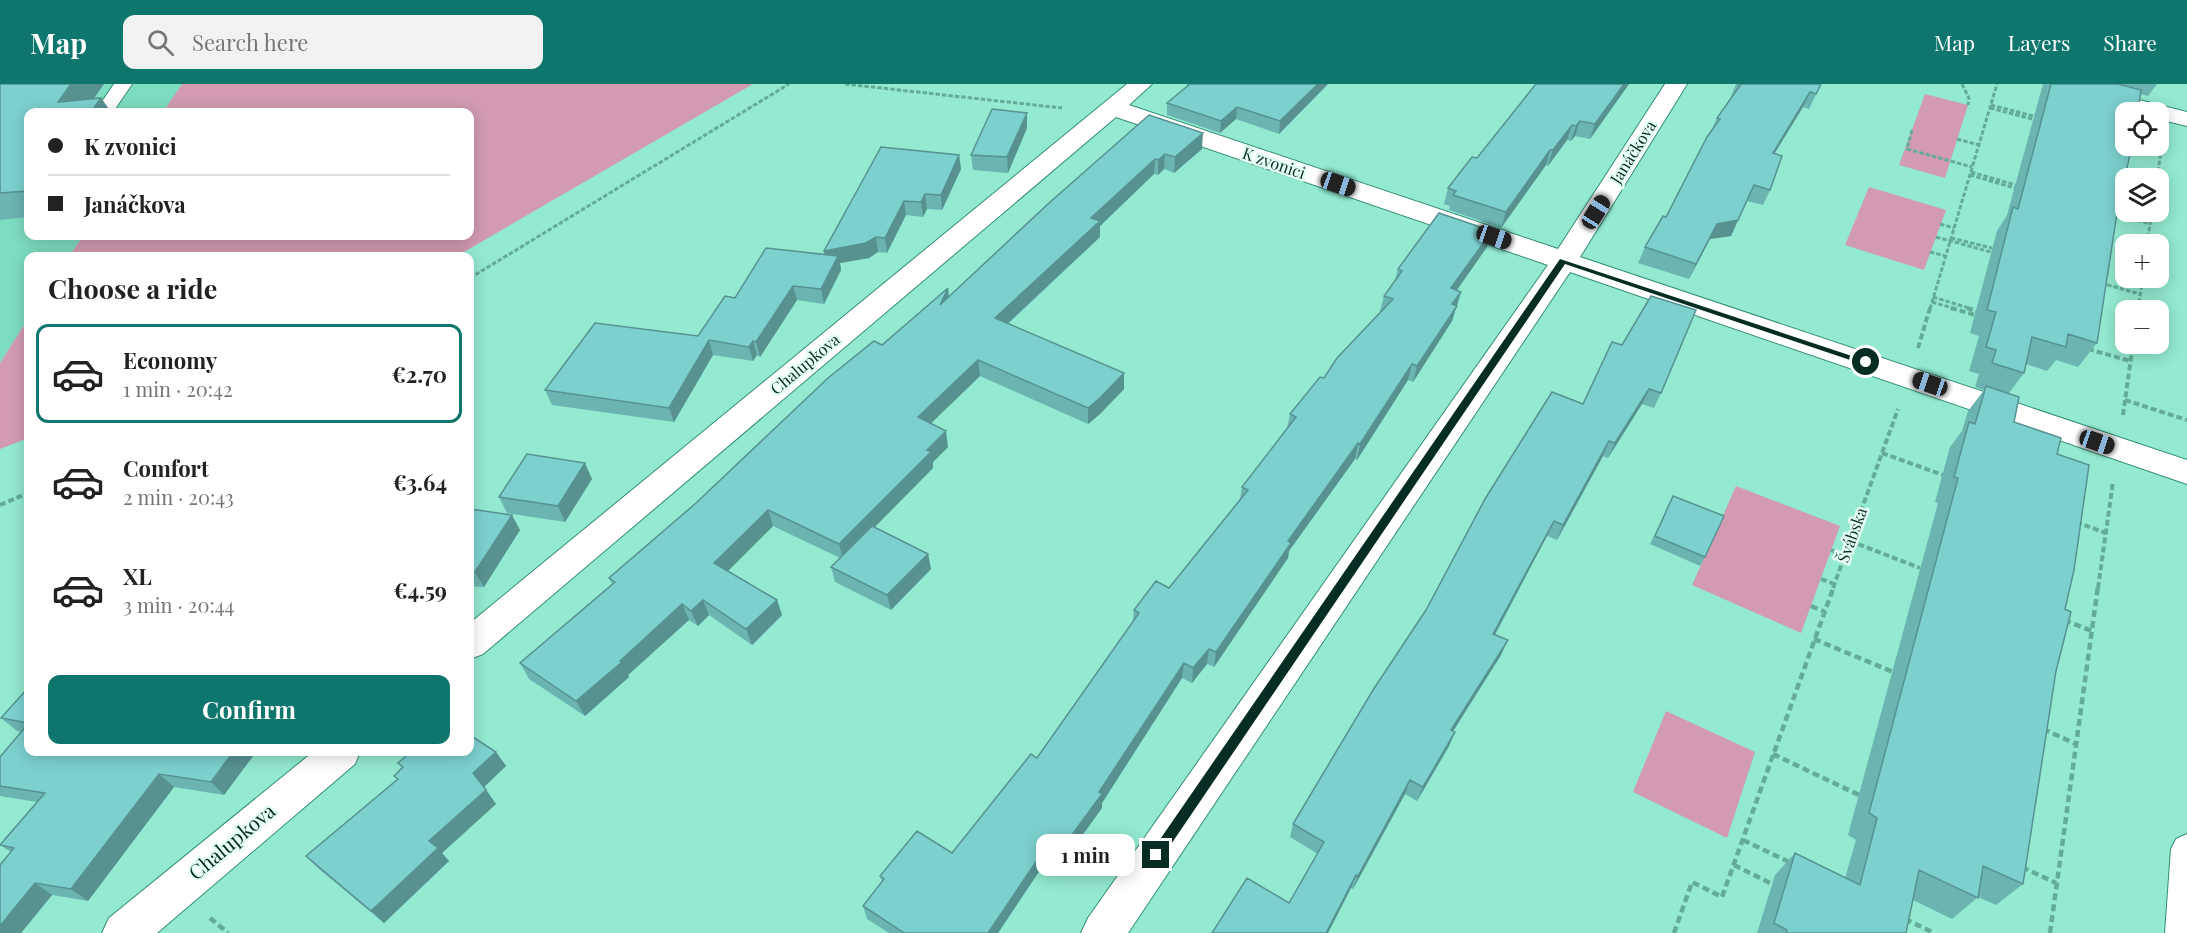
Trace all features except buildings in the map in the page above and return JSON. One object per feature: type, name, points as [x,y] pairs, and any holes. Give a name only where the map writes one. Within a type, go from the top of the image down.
[{"type":"street","name":"Chalupkova","points":[[474,641],[1141,84]]},
{"type":"street","name":"Janáčkova","points":[[1103,933],[1563,261],[1676,84]]},
{"type":"street","points":[[2089,94],[2187,119]]},
{"type":"street","name":"K zvonici","points":[[1108,110],[2187,472]]},
{"type":"street","name":"Chalupkova","points":[[124,933],[336,756]]},
{"type":"lane","points":[[107,108],[123,84]]},
{"type":"lane","points":[[2182,933],[2187,849]]},
{"type":"path","points":[[474,276],[789,84]]},
{"type":"path","points":[[845,84],[1108,110]]},
{"type":"path","points":[[1962,84],[1969,98],[1968,105]]},
{"type":"path","name":"Švábska","points":[[1674,933],[1692,882],[1722,897],[1909,377],[1997,84]]},
{"type":"path","points":[[1991,106],[2040,119]]},
{"type":"path","points":[[1912,130],[1907,149],[2022,189]]},
{"type":"path","points":[[1957,139],[1979,145]]},
{"type":"path","points":[[2110,213],[2150,224],[2148,234]]},
{"type":"path","points":[[1940,224],[1954,228]]},
{"type":"path","points":[[1936,237],[1992,250]]},
{"type":"path","points":[[1930,252],[1946,256]]},
{"type":"path","points":[[2095,281],[2140,294]]},
{"type":"path","points":[[2139,300],[2141,288]]},
{"type":"path","points":[[1933,300],[1976,313]]},
{"type":"path","points":[[2079,346],[2130,361]]},
{"type":"path","points":[[2050,933],[2131,354]]},
{"type":"path","points":[[2125,400],[2187,420]]},
{"type":"path","points":[[1882,453],[1942,475]]},
{"type":"path","points":[[0,506],[24,496]]},
{"type":"path","points":[[2073,520],[2106,533]]},
{"type":"path","points":[[1850,541],[1920,568]]},
{"type":"path","points":[[1831,550],[1845,555]]},
{"type":"path","points":[[1821,579],[1834,584]]},
{"type":"path","points":[[1811,606],[1825,612]]},
{"type":"path","points":[[2054,616],[2092,631]]},
{"type":"path","points":[[1814,639],[1893,672]]},
{"type":"path","points":[[2035,726],[2076,744]]},
{"type":"path","points":[[1773,754],[1859,795]]},
{"type":"path","points":[[1743,840],[1796,866]]},
{"type":"path","points":[[1734,865],[1772,884]]},
{"type":"path","points":[[2018,865],[2056,883]]},
{"type":"path","points":[[203,911],[228,933]]},
{"type":"path","points":[[1902,917],[1934,933]]},
{"type":"shaded area","points":[[0,84],[182,84],[166,108],[24,108],[24,240],[80,240],[72,252],[24,252],[24,325],[0,363]]},
{"type":"shaded area","points":[[182,84],[753,84],[464,252],[72,252],[80,240],[474,240],[474,108],[166,108]]},
{"type":"shaded area","points":[[1925,94],[1968,105],[1945,178],[1899,165]]},
{"type":"shaded area","points":[[1869,187],[1946,210],[1924,270],[1845,245]]},
{"type":"shaded area","points":[[24,325],[24,440],[0,449],[0,363]]},
{"type":"shaded area","points":[[1736,486],[1840,526],[1801,633],[1692,585]]},
{"type":"shaded area","points":[[1666,711],[1755,752],[1727,838],[1633,792]]},
{"type":"route","points":[[1156,855],[1546,289],[1563,261],[1866,362]]}]
